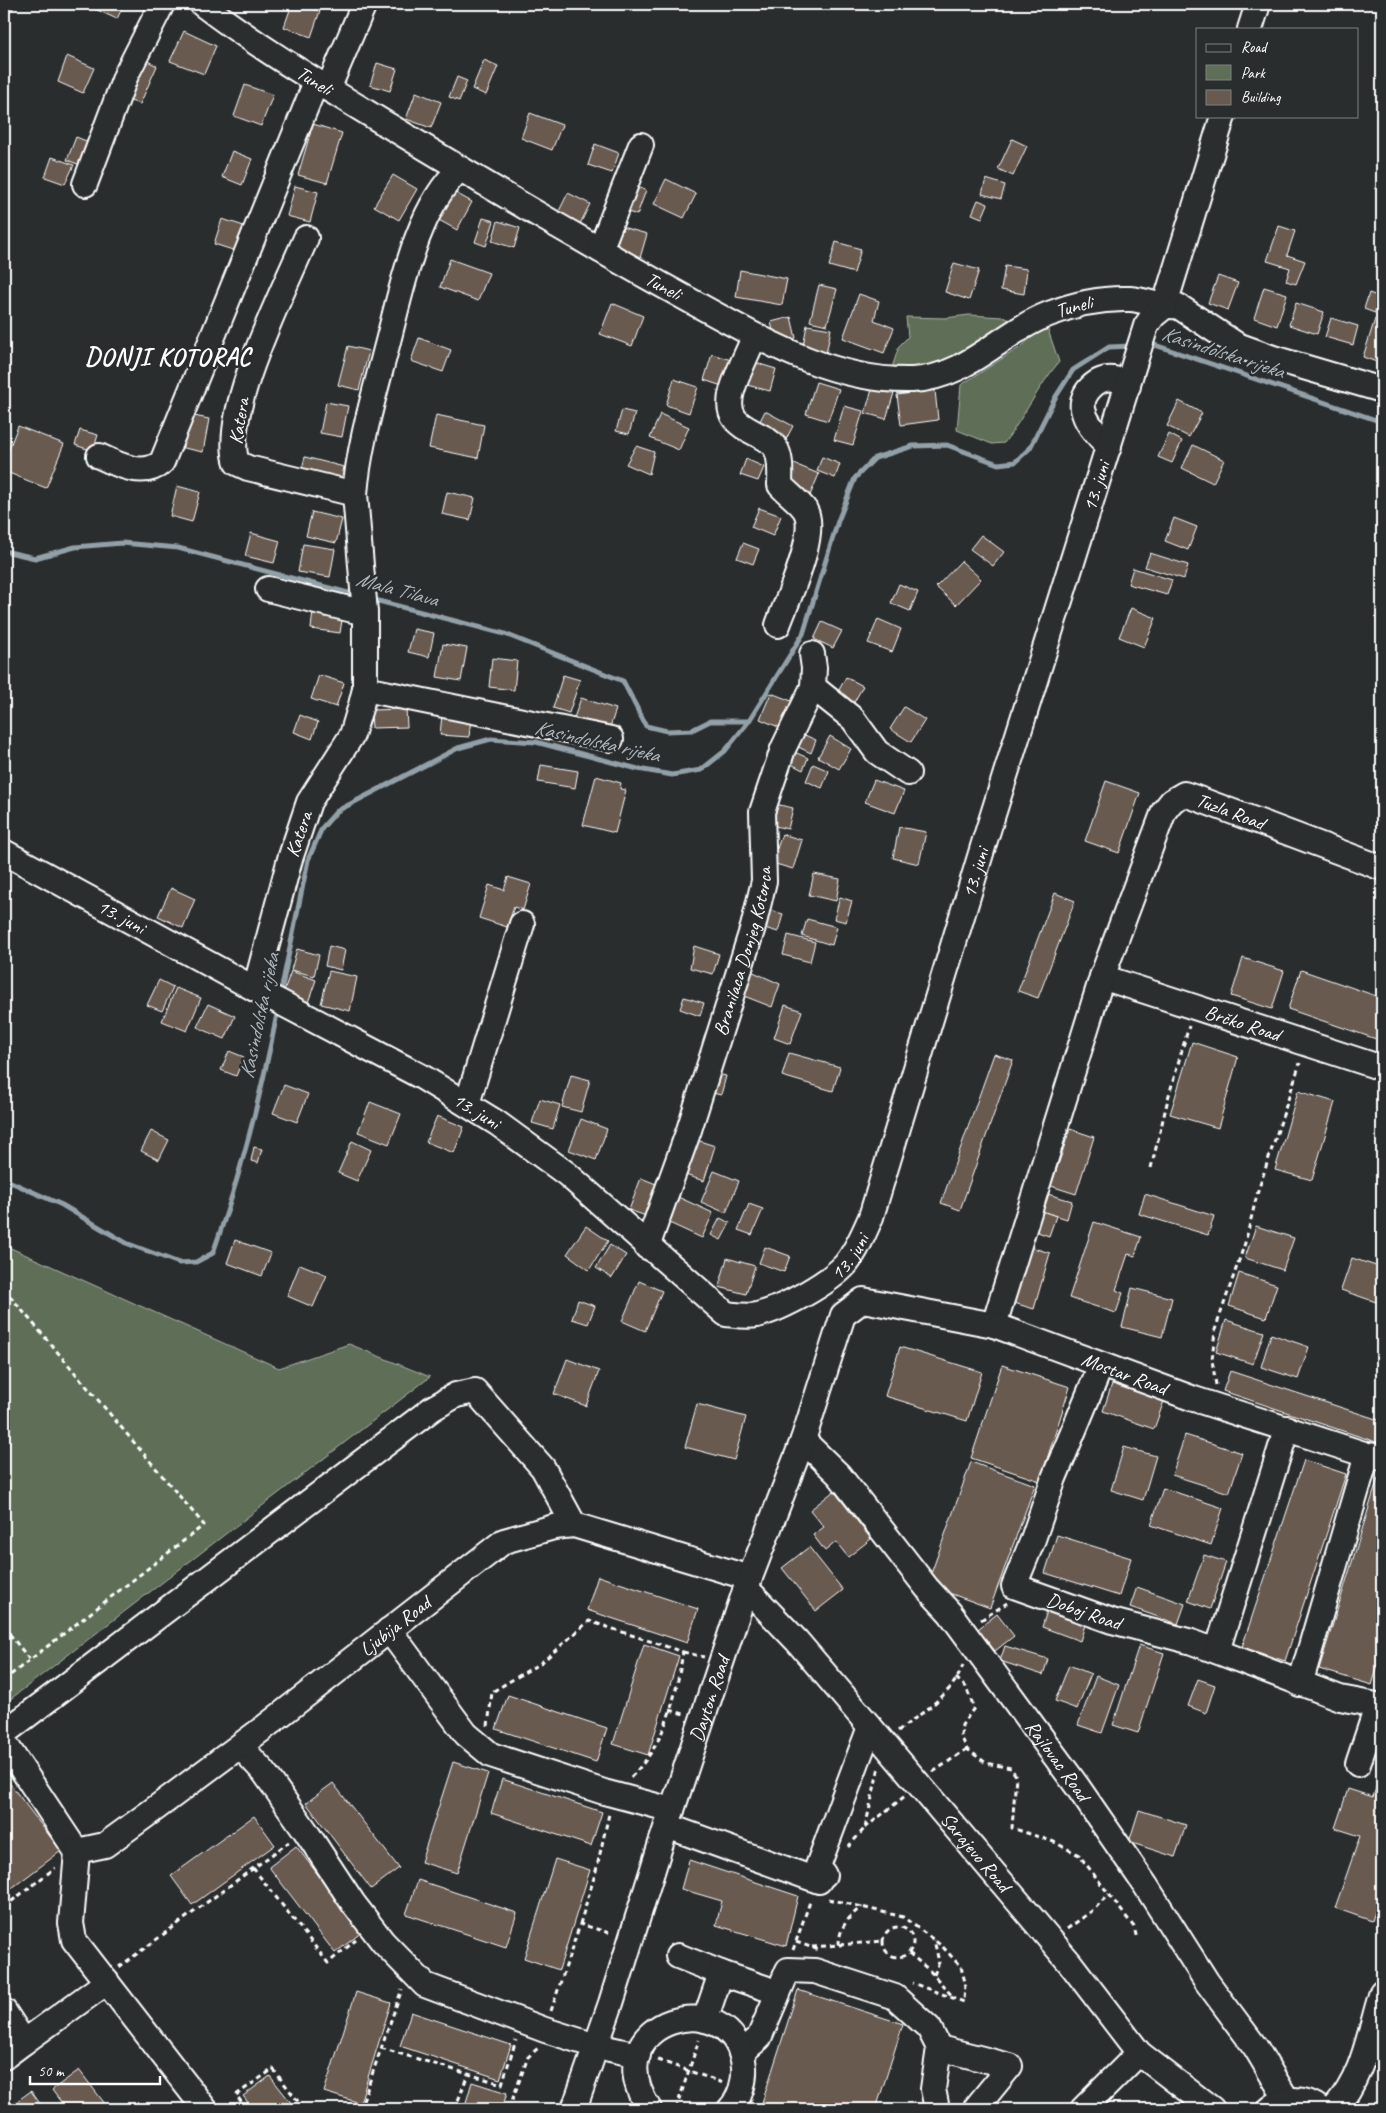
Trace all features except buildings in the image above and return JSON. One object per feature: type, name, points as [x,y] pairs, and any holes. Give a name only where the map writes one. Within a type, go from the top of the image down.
[{"type":"street","points":[[85,184],[126,75],[162,4]]},
{"type":"street","name":"Tuneli","points":[[202,4],[245,36],[322,85],[460,169],[600,250],[754,337],[840,371],[888,379],[931,379],[950,373],[967,364],[1029,324],[1073,306],[1103,300],[1132,299],[1164,307]]},
{"type":"street","points":[[99,456],[117,465],[145,471],[156,468],[162,462],[322,85],[364,4]]},
{"type":"street","points":[[1250,28],[1258,4]]},
{"type":"street","points":[[1222,118],[1164,307],[1178,306],[1237,345],[1273,358],[1382,390]]},
{"type":"street","points":[[600,250],[641,145]]},
{"type":"street","name":"Katera","points":[[262,993],[290,859],[309,802],[352,734],[365,689],[364,602],[355,494],[378,381],[414,247],[438,194],[450,178],[460,169]]},
{"type":"street","name":"Katera","points":[[306,238],[238,402],[233,432],[233,452],[237,463],[248,468],[355,494]]},
{"type":"street","name":"13. juni","points":[[4,852],[262,993],[422,1077],[497,1123],[567,1174],[714,1306],[726,1314],[738,1316],[757,1315],[778,1306],[830,1278],[855,1250],[871,1216],[985,840],[1146,326],[1153,316],[1164,307]]},
{"type":"street","points":[[754,337],[732,392],[733,415],[742,427],[770,443],[776,449],[780,464],[780,485],[804,509],[809,522],[808,539],[778,625]]},
{"type":"street","points":[[1109,447],[1087,422],[1082,408],[1086,392],[1099,380],[1115,379],[1128,386]]},
{"type":"street","points":[[268,589],[364,602]]},
{"type":"street","name":"Branilaca Donjeg Kotorca","points":[[647,1247],[689,1130],[753,927],[764,881],[762,812],[783,749],[813,687],[814,668],[812,654]]},
{"type":"street","points":[[813,687],[853,720],[876,752],[908,773]]},
{"type":"street","points":[[365,689],[611,738]]},
{"type":"street","name":"Tuzla Road","points":[[1102,977],[1164,811],[1172,801],[1184,794],[1382,868]]},
{"type":"street","points":[[467,1104],[522,924]]},
{"type":"street","points":[[994,1325],[1102,977]]},
{"type":"street","name":"Brčko Road","points":[[1102,977],[1382,1068]]},
{"type":"street","name":"Mostar Road","points":[[863,1300],[994,1325],[1216,1406],[1374,1456]]},
{"type":"street","name":"Dayton Road","points":[[574,2109],[748,1583],[803,1440],[843,1315],[863,1300]]},
{"type":"street","name":"Doboj Road","points":[[1101,1365],[1054,1478],[1032,1542],[1014,1586],[1112,1621],[1218,1651],[1340,1698],[1380,1706]]},
{"type":"street","points":[[4,1733],[433,1408],[456,1395],[475,1391],[505,1423],[543,1468],[574,1525]]},
{"type":"street","points":[[1218,1651],[1287,1428]]},
{"type":"street","name":"Rajlovac Road","points":[[803,1440],[839,1475],[926,1588],[950,1613],[1141,1878],[1207,1982],[1256,2048],[1278,2105]]},
{"type":"street","points":[[1300,1684],[1374,1456]]},
{"type":"street","name":"Ljubija Road","points":[[77,1851],[105,1845],[240,1746],[504,1541],[554,1526],[574,1525],[748,1583]]},
{"type":"street","name":"Sarajevo Road","points":[[748,1583],[1051,1941],[1139,2053],[1212,2109]]},
{"type":"street","points":[[389,1630],[466,1734],[491,1755],[614,1794],[822,1885]]},
{"type":"street","points":[[1358,1764],[1380,1706]]},
{"type":"street","points":[[822,1885],[818,1866],[870,1727]]},
{"type":"street","points":[[4,1742],[77,1851],[71,1923],[74,1940],[205,2109]]},
{"type":"street","points":[[240,1746],[264,1772],[372,1928],[424,1985],[545,2030],[596,2046],[638,2055]]},
{"type":"street","points":[[678,1956],[764,1988]]},
{"type":"street","points":[[741,2053],[759,2038],[788,1970],[815,1971],[895,1997],[929,2028],[939,2048],[932,2089],[937,2109]]},
{"type":"street","points":[[705,2020],[721,1973]]},
{"type":"street","points":[[4,2057],[105,1980]]},
{"type":"street","points":[[1334,2109],[1348,2094],[1362,2063],[1382,1992]]},
{"type":"street","points":[[4,2011],[24,2042]]},
{"type":"street","points":[[649,2109],[638,2093],[635,2080],[635,2064],[638,2055],[647,2038],[662,2025],[675,2020],[691,2018],[705,2020],[722,2028],[732,2037],[741,2053],[745,2075],[736,2099]]},
{"type":"street","points":[[939,2048],[1010,2066],[975,2109]]},
{"type":"street","points":[[1083,2109],[1139,2053]]},
{"type":"street","points":[[1278,2105],[1307,2102],[1320,2109]]},
{"type":"path","points":[[1151,1168],[1169,1095],[1195,1006]]},
{"type":"path","points":[[1216,1406],[1218,1394],[1212,1360],[1215,1330],[1245,1243],[1258,1191],[1295,1082],[1306,1043]]},
{"type":"path","points":[[4,1289],[204,1525],[4,1680]]},
{"type":"path","points":[[484,1749],[492,1692],[542,1662],[589,1621],[688,1653]]},
{"type":"path","points":[[4,1627],[30,1660]]},
{"type":"path","points":[[509,2109],[528,2057],[546,2041],[545,2030],[596,1871],[614,1794],[647,1762],[666,1725],[683,1652]]},
{"type":"path","points":[[956,1678],[966,1687],[974,1708],[962,1725],[962,1736],[967,1749],[986,1763],[1011,1768],[1016,1776],[1012,1828],[1054,1842],[1079,1855],[1134,1926],[1137,1939]]},
{"type":"path","points":[[670,1710],[676,1712]]},
{"type":"path","points":[[105,1980],[305,1830]]},
{"type":"path","points":[[4,1907],[77,1851]]},
{"type":"path","points":[[253,1868],[328,1963],[372,1928]]},
{"type":"path","points":[[822,1885],[863,1906],[903,1916],[934,1940],[961,1967],[965,1982],[964,2002],[910,1983]]},
{"type":"path","points":[[1051,1941],[1092,1911],[1109,1894]]},
{"type":"path","points":[[839,1944],[842,1928],[849,1917],[863,1906]]},
{"type":"path","points":[[580,1924],[606,1931]]},
{"type":"path","points":[[904,1928],[910,1933],[914,1940],[909,1953],[904,1957],[892,1957],[884,1950],[883,1941],[889,1930],[904,1928]]},
{"type":"path","points":[[934,1940],[940,1962],[934,1975]]},
{"type":"path","points":[[811,1947],[883,1941]]},
{"type":"path","points":[[796,1942],[820,1950]]},
{"type":"path","points":[[909,1953],[934,1975],[956,1999]]},
{"type":"path","points":[[360,2109],[397,1998],[411,1971]]},
{"type":"path","points":[[676,2109],[705,2020]]},
{"type":"path","points":[[381,2048],[502,2084],[522,2022]]},
{"type":"path","points":[[638,2055],[689,2071],[736,2099]]},
{"type":"path","points":[[247,2109],[236,2095],[273,2069],[304,2109]]},
{"type":"path","points":[[456,2109],[468,2074]]},
{"type":"green space","points":[[969,315],[1003,317],[1012,321],[950,368],[890,374],[899,346],[908,337],[906,317],[945,318]]},
{"type":"green space","points":[[1046,324],[1059,362],[1004,443],[992,444],[957,430],[961,385],[1022,346]]},
{"type":"green space","points":[[4,1245],[279,1368],[349,1344],[430,1377],[4,1704]]},
{"type":"waterway","name":"Kasindolska rijeka","points":[[1148,345],[1155,345],[1382,422]]},
{"type":"waterway","name":"Kasindolska rijeka","points":[[280,996],[308,860],[322,828],[337,811],[458,748],[491,739],[536,742],[638,769],[672,775],[701,770],[725,751],[749,721],[803,634],[838,521],[855,478],[875,458],[913,446],[947,445],[998,464],[1015,462],[1030,448],[1055,398],[1073,370],[1109,347],[1132,346]]},
{"type":"waterway","name":"Mala Tilava","points":[[4,551],[35,558],[75,547],[122,543],[178,548],[356,595]]},
{"type":"waterway","name":"Mala Tilava","points":[[371,599],[505,634],[623,681],[646,726],[667,731],[692,730],[710,721],[749,721]]},
{"type":"waterway","name":"Kasindolska rijeka","points":[[4,1179],[62,1205],[126,1243],[179,1263],[196,1262],[213,1253],[233,1193],[250,1132],[278,1009]]},
{"type":"district","name":"DONJI KOTORAC","points":[[168,357]]}]
